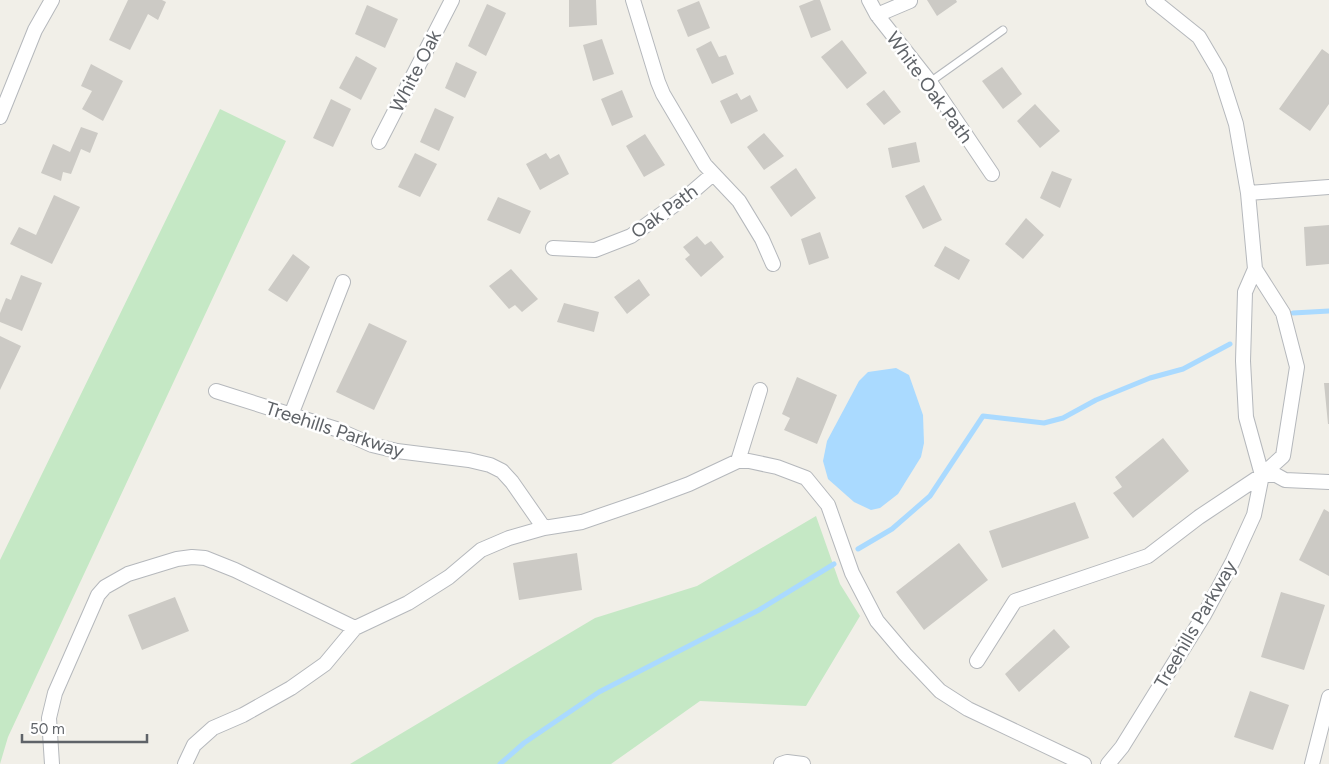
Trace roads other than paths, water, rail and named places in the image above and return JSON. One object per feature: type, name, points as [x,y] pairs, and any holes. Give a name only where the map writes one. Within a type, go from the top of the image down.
[{"type":"street","points":[[0,117],[35,30],[52,0]]},
{"type":"street","name":"White Oak","points":[[379,142],[452,0]]},
{"type":"street","points":[[633,0],[663,94],[705,165],[739,201],[762,239],[773,264]]},
{"type":"street","name":"White Oak Path","points":[[869,0],[877,15],[930,82],[992,174]]},
{"type":"street","name":"Treehills Parkway","points":[[1108,764],[1122,747],[1212,600],[1254,516],[1262,475],[1246,417],[1243,361],[1246,292],[1255,269],[1248,193],[1236,124],[1219,70],[1199,38],[1153,0]]},
{"type":"street","points":[[877,15],[910,1]]},
{"type":"street","name":"Oak Path","points":[[553,248],[595,250],[631,236],[714,174]]},
{"type":"street","points":[[1248,193],[1329,187]]},
{"type":"street","name":"Treehills Parkway","points":[[977,661],[1015,601],[1148,556],[1199,517],[1262,475],[1283,456],[1297,367],[1283,313],[1255,269]]},
{"type":"street","points":[[291,415],[343,282]]},
{"type":"street","points":[[738,461],[760,390]]},
{"type":"street","name":"Treehills Parkway","points":[[216,391],[336,429],[372,445],[490,465],[502,471],[512,482],[544,528]]},
{"type":"street","points":[[185,764],[194,745],[213,728],[243,715],[291,688],[324,664],[355,628],[408,604],[449,577],[481,550],[509,538],[544,528],[582,522],[689,484],[738,461],[749,460],[777,467],[806,478],[828,505],[852,573],[877,622],[904,654],[940,691],[968,709],[1084,764]]},
{"type":"street","points":[[1262,475],[1276,475],[1285,480],[1329,482]]},
{"type":"street","points":[[52,764],[49,718],[55,693],[98,596],[105,587],[128,574],[177,559],[204,558],[235,570],[355,628]]},
{"type":"street","points":[[1312,764],[1329,696]]},
{"type":"street","points":[[781,764],[788,762],[803,764]]},
{"type":"lane","points":[[930,82],[1003,30]]},
{"type":"water","points":[[896,368],[909,375],[923,415],[924,443],[921,457],[898,494],[880,508],[871,510],[854,502],[828,479],[823,461],[827,441],[859,381],[868,372]]},
{"type":"waterway","points":[[1293,313],[1329,311]]},
{"type":"waterway","points":[[858,549],[892,529],[930,496],[983,416],[1044,423],[1063,418],[1096,400],[1150,378],[1183,369],[1230,344]]},
{"type":"waterway","points":[[500,764],[524,743],[599,692],[759,610],[834,564]]}]
